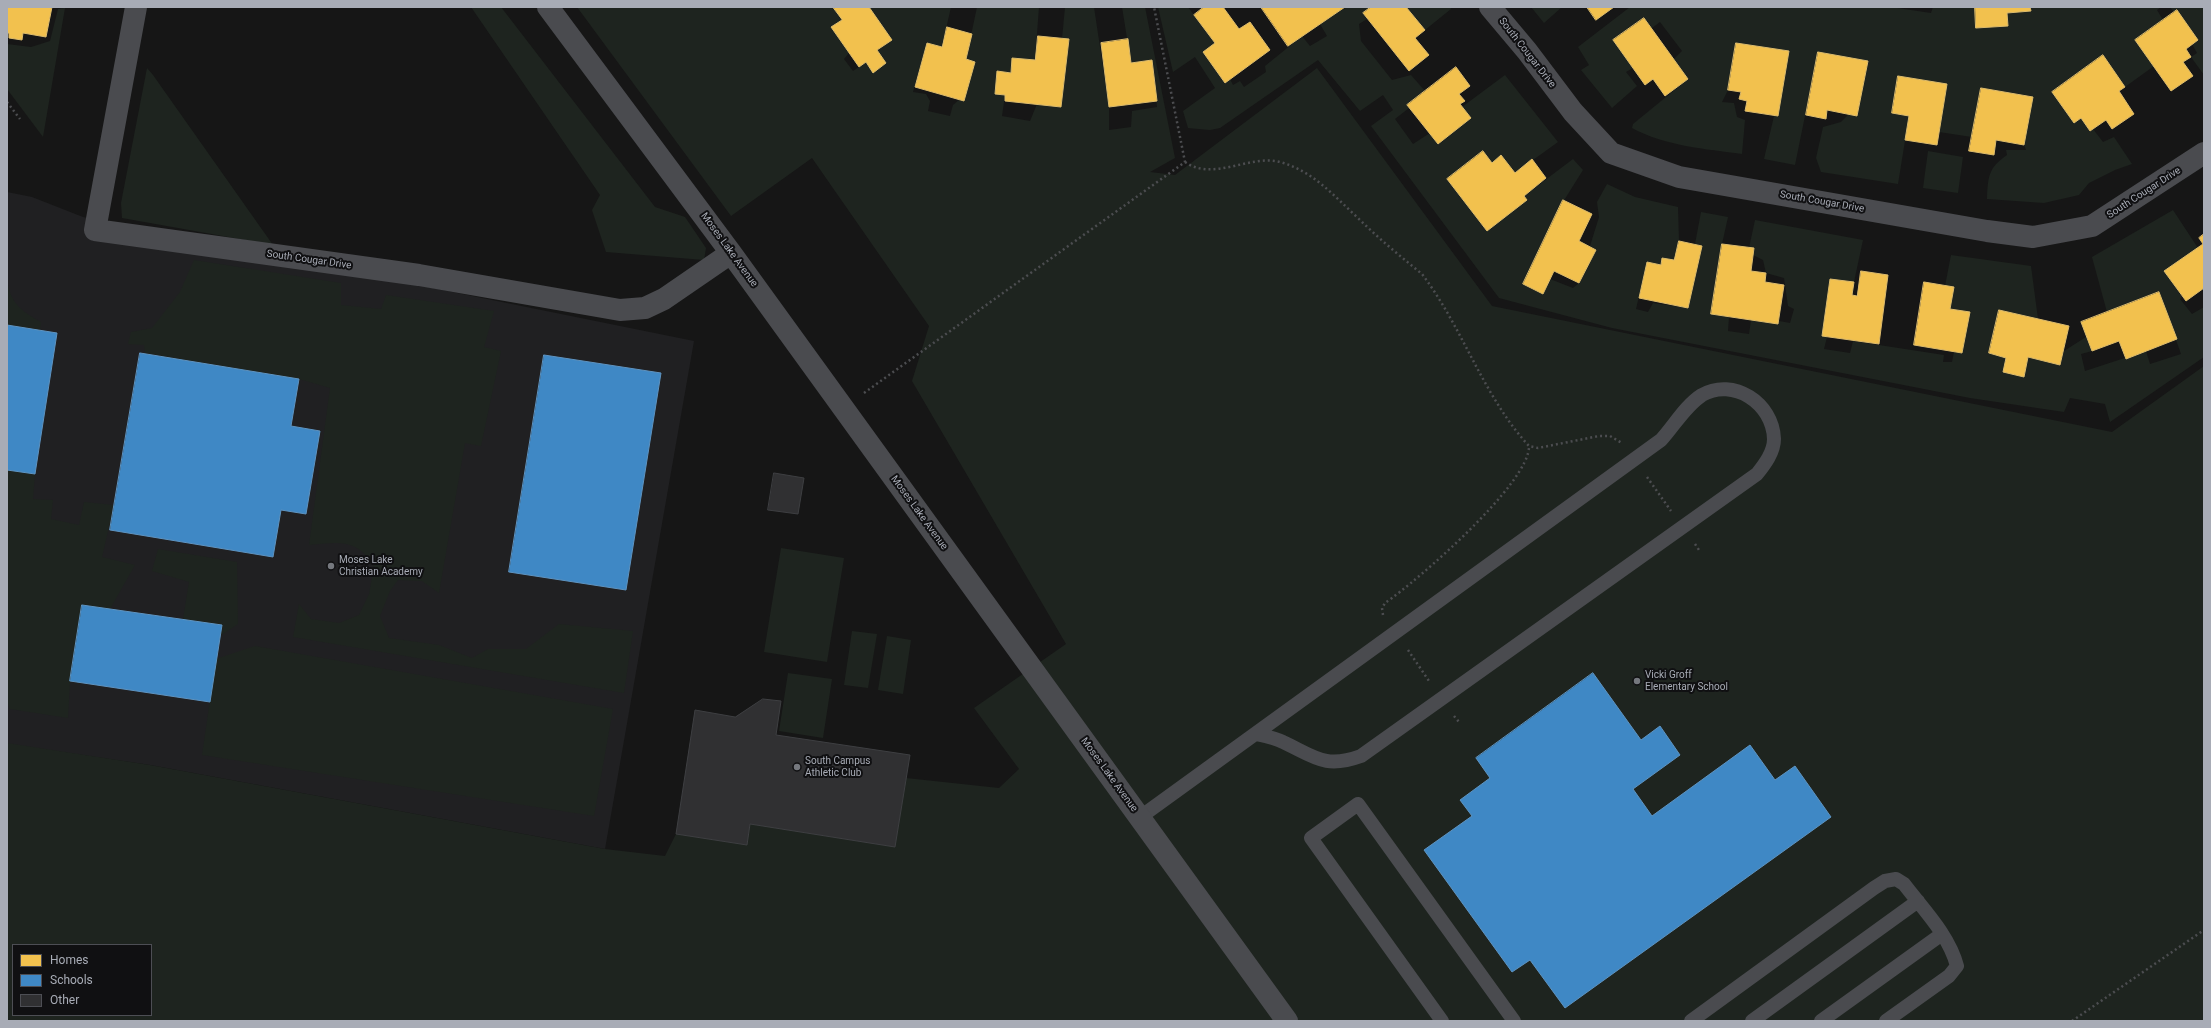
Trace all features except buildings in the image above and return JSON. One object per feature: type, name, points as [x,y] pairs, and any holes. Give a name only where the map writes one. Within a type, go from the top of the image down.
[{"type":"street","name":"South Cougar Drive","points":[[136,7],[95,230],[419,275],[620,310],[644,308],[664,299],[731,253]]},
{"type":"street","name":"Moses Lake Avenue","points":[[548,7],[844,408],[1286,1021]]},
{"type":"street","name":"South Cougar Drive","points":[[1490,7],[1527,51],[1573,112],[1611,153],[1679,177],[1987,231],[2033,237],[2092,226],[2204,153]]},
{"type":"lane","points":[[1140,818],[1661,440],[1685,411],[1702,395],[1717,390],[1736,389],[1755,400],[1768,417],[1774,439],[1769,459],[1757,474],[1361,756],[1343,762],[1322,761],[1306,755],[1282,741],[1256,734]]},
{"type":"lane","points":[[1442,1021],[1311,838],[1358,804],[1514,1021]]},
{"type":"lane","points":[[1692,1021],[1885,881],[1896,879],[1900,881],[1918,902],[1942,934],[1954,955],[1957,966],[1949,976],[1886,1021]]},
{"type":"lane","points":[[1752,1021],[1918,902]]},
{"type":"lane","points":[[1821,1021],[1942,934]]},
{"type":"path","points":[[1154,7],[1185,162],[1193,168],[1206,170],[1278,161],[1297,167],[1318,180],[1422,274],[1436,293],[1488,386],[1529,446],[1538,448],[1599,436],[1610,436],[1620,441],[1699,550]]},
{"type":"path","points":[[7,102],[20,119]]},
{"type":"path","points":[[844,408],[1185,162]]},
{"type":"path","points":[[2072,1021],[2204,930]]},
{"type":"shaded area","points":[[471,7],[501,7],[655,207],[685,217],[706,248],[704,260],[606,252],[592,210],[600,195]]},
{"type":"shaded area","name":"Vicki Groff Elementary School","points":[[577,7],[833,7],[842,20],[831,27],[849,53],[844,59],[853,71],[866,62],[873,72],[886,63],[877,50],[891,40],[869,7],[951,7],[942,47],[927,43],[913,92],[926,94],[930,101],[928,111],[950,116],[953,105],[960,99],[964,100],[975,62],[966,59],[977,7],[1039,7],[1035,60],[1012,58],[1011,73],[997,71],[995,94],[1005,95],[1002,116],[1030,121],[1037,104],[1061,107],[1069,40],[1062,39],[1065,7],[1094,7],[1109,107],[1109,130],[1131,127],[1132,111],[1157,107],[1152,60],[1131,63],[1122,7],[1145,7],[1175,158],[1150,172],[1175,175],[1317,68],[1492,306],[2112,432],[2204,366],[2204,1021],[7,1021],[7,743],[150,765],[605,849],[665,856],[676,834],[747,845],[750,824],[895,847],[906,778],[999,788],[1019,769],[974,708],[1066,644],[912,381],[929,326],[812,158],[731,216]]},
{"type":"shaded area","points":[[1158,7],[1188,7],[1215,43],[1203,52],[1225,83],[1230,79],[1233,85],[1240,81],[1244,87],[1266,72],[1265,66],[1302,36],[1310,46],[1327,36],[1320,24],[1345,7],[1371,7],[1363,13],[1367,19],[1359,24],[1361,41],[1392,80],[1411,75],[1425,91],[1407,105],[1409,108],[1395,119],[1413,144],[1430,133],[1439,144],[1471,118],[1462,107],[1505,75],[1558,142],[1515,173],[1501,156],[1492,163],[1483,151],[1447,179],[1487,231],[1527,200],[1524,196],[1573,159],[1583,170],[1563,202],[1523,284],[1543,294],[1550,279],[1573,288],[1579,283],[1596,250],[1590,246],[1599,217],[1597,202],[1607,184],[1635,197],[1678,207],[1679,241],[1674,260],[1663,258],[1661,265],[1647,262],[1636,309],[1648,312],[1653,303],[1688,308],[1702,246],[1695,244],[1701,212],[1728,217],[1722,244],[1711,314],[1729,317],[1728,331],[1749,334],[1751,320],[1790,323],[1794,309],[1788,306],[1784,278],[1766,273],[1763,260],[1753,255],[1749,248],[1755,220],[1863,240],[1854,282],[1830,279],[1822,336],[1827,337],[1824,349],[1850,353],[1853,341],[1944,355],[1943,362],[1952,362],[1954,352],[1962,353],[1969,312],[1950,309],[1945,286],[1951,255],[2031,266],[2038,319],[1999,310],[1989,353],[2006,358],[2024,376],[2028,357],[2060,365],[2064,351],[2086,337],[2092,351],[2081,354],[2085,371],[2146,351],[2150,364],[2181,354],[2159,292],[2107,312],[2092,257],[2173,210],[2198,248],[2165,272],[2182,297],[2180,299],[2192,314],[2204,307],[2204,357],[2110,422],[2105,404],[2070,398],[2064,412],[1970,398],[1612,328],[1499,298],[1371,126],[1393,110],[1383,95],[1360,111],[1318,60],[1220,128],[1210,130],[1188,128],[1183,111],[1215,88],[1195,57],[1173,72]]},
{"type":"shaded area","points":[[1406,7],[1450,7],[1451,9],[1425,30]]},
{"type":"shaded area","points":[[1531,7],[1562,7],[1544,23]]},
{"type":"shaded area","points":[[1630,7],[1891,7],[1931,13],[1933,7],[1975,7],[1977,28],[2008,26],[2007,13],[2030,11],[2030,7],[2161,7],[2157,10],[2163,20],[2135,40],[2154,66],[2125,87],[2103,55],[2052,91],[2074,123],[2081,118],[2090,131],[2093,129],[2103,142],[2114,137],[2132,164],[2115,170],[2089,183],[2079,195],[2044,203],[1987,199],[1990,174],[1996,164],[2007,155],[2006,150],[2026,150],[2024,145],[2032,96],[1981,88],[1972,137],[1939,132],[1947,84],[1898,76],[1892,113],[1909,116],[1898,184],[1821,172],[1816,158],[1823,127],[1841,122],[1849,114],[1857,116],[1868,62],[1818,52],[1795,165],[1764,159],[1774,116],[1778,116],[1788,51],[1736,43],[1728,90],[1722,102],[1734,103],[1737,117],[1745,120],[1742,154],[1672,143],[1632,128],[1633,124],[1688,79],[1674,59],[1682,51],[1660,22],[1652,28],[1644,18],[1613,40],[1633,68],[1626,72],[1637,86],[1612,108],[1581,70],[1589,65],[1578,47]]},
{"type":"shaded area","points":[[2170,7],[2204,7],[2204,75],[2191,57],[2197,53],[2192,44],[2198,40],[2177,10],[2174,12]]},
{"type":"shaded area","points":[[65,8],[43,137],[7,89],[7,44],[31,47],[50,41],[58,9]]},
{"type":"shaded area","points":[[147,68],[273,245],[122,218],[121,203]]},
{"type":"shaded area","points":[[1928,151],[1963,157],[1958,193],[1923,188]]},
{"type":"shaded area","name":"Moses Lake Christian Academy","points":[[7,192],[32,197],[83,217],[694,341],[605,849],[150,765],[7,744]]},
{"type":"shaded area","points":[[194,260],[341,283],[341,305],[381,309],[386,295],[494,311],[484,347],[501,351],[481,446],[465,443],[439,593],[422,581],[398,580],[390,591],[380,616],[389,638],[439,645],[472,658],[488,649],[526,649],[559,624],[633,631],[624,693],[293,637],[299,604],[311,619],[339,623],[359,615],[369,594],[374,566],[361,550],[354,546],[338,543],[309,545],[330,388],[299,379],[145,353],[144,345],[128,344],[131,332],[152,328],[180,292]]},
{"type":"shaded area","points":[[7,279],[14,300],[22,310],[41,322],[40,330],[7,325]]},
{"type":"shaded area","points":[[7,470],[35,474],[33,499],[53,500],[51,519],[79,525],[84,502],[114,505],[102,557],[135,565],[110,609],[82,605],[70,681],[68,718],[10,709],[7,702]]},
{"type":"shaded area","points":[[781,548],[844,558],[827,662],[764,652]]},
{"type":"shaded area","points":[[158,549],[237,562],[238,624],[220,636],[183,619],[189,582],[152,571]]},
{"type":"shaded area","points":[[852,631],[877,634],[868,688],[844,685]]},
{"type":"shaded area","points":[[887,636],[911,640],[903,694],[878,690]]},
{"type":"shaded area","points":[[255,646],[613,709],[594,816],[202,755],[216,659]]},
{"type":"shaded area","points":[[788,673],[832,679],[823,738],[779,731]]},
{"type":"place","name":"Moses Lake Christian Academy","points":[[331,566]]},
{"type":"place","name":"Vicki Groff Elementary School","points":[[1637,681]]},
{"type":"place","name":"South Campus Athletic Club","points":[[797,767]]}]
